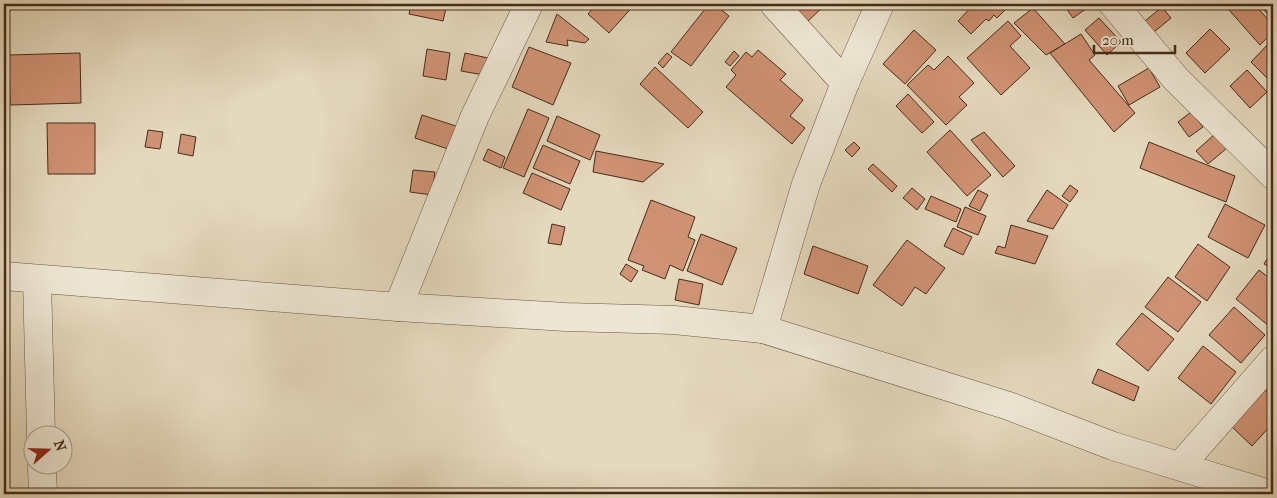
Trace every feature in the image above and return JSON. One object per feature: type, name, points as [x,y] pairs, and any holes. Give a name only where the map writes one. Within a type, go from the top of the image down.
[{"type":"street","points":[[398,307],[468,134],[529,4]]},
{"type":"street","points":[[774,4],[845,84]]},
{"type":"street","points":[[763,329],[806,184],[845,84],[880,4]]},
{"type":"street","points":[[1113,4],[1176,79],[1273,175]]},
{"type":"street","points":[[4,276],[398,307],[566,317],[674,320],[763,329],[1009,406],[1113,446],[1269,494]]},
{"type":"street","points":[[37,280],[41,426]]},
{"type":"street","points":[[1180,466],[1273,360]]},
{"type":"street","points":[[42,476],[43,494]]},
{"type":"building","points":[[411,4],[447,4],[443,21],[409,14]]},
{"type":"building","points":[[597,4],[635,4],[609,33],[588,14]]},
{"type":"building","points":[[709,4],[714,4],[729,16],[691,66],[671,52]]},
{"type":"building","points":[[792,4],[820,4],[823,7],[808,21]]},
{"type":"building","points":[[971,4],[1011,4],[997,18],[994,15],[989,21],[986,19],[971,34],[958,21],[973,5]]},
{"type":"building","points":[[1063,4],[1089,4],[1090,6],[1073,18]]},
{"type":"building","points":[[1236,4],[1254,4],[1273,25],[1273,32],[1260,45],[1229,10]]},
{"type":"building","points":[[1273,4],[1273,21],[1260,5]]},
{"type":"building","points":[[1162,7],[1171,18],[1154,32],[1145,21]]},
{"type":"building","points":[[1033,8],[1065,44],[1046,55],[1014,23]]},
{"type":"building","points":[[557,14],[589,39],[585,43],[567,40],[568,46],[546,42]]},
{"type":"building","points":[[1099,18],[1121,42],[1107,55],[1085,30]]},
{"type":"building","points":[[1008,21],[1021,36],[1010,46],[1030,68],[1001,95],[967,58]]},
{"type":"building","points":[[1210,29],[1230,49],[1205,73],[1186,53]]},
{"type":"building","points":[[914,30],[936,50],[905,84],[883,64]]},
{"type":"building","points":[[1081,34],[1095,55],[1089,60],[1135,113],[1114,132],[1050,53]]},
{"type":"building","points":[[1273,39],[1273,74],[1268,79],[1251,62]]},
{"type":"building","points":[[529,47],[571,63],[553,105],[512,87]]},
{"type":"building","points":[[427,49],[450,53],[446,80],[423,76]]},
{"type":"building","points":[[758,50],[786,74],[780,80],[803,100],[790,116],[805,128],[792,144],[726,87],[736,75],[731,70],[746,52],[752,57]]},
{"type":"building","points":[[734,51],[739,56],[730,66],[725,62]]},
{"type":"building","points":[[80,53],[81,103],[10,105],[9,55]]},
{"type":"building","points":[[465,53],[488,58],[484,75],[461,71]]},
{"type":"building","points":[[667,53],[672,57],[663,68],[658,63]]},
{"type":"building","points":[[948,56],[974,83],[959,97],[967,105],[946,125],[907,85],[928,65],[934,70]]},
{"type":"building","points":[[655,67],[703,112],[688,128],[640,84]]},
{"type":"building","points":[[1149,68],[1160,87],[1129,105],[1118,86]]},
{"type":"building","points":[[1247,70],[1267,92],[1250,108],[1230,86]]},
{"type":"building","points":[[908,94],[934,122],[922,133],[896,106]]},
{"type":"building","points":[[528,109],[549,118],[524,177],[503,168]]},
{"type":"building","points":[[1191,112],[1203,127],[1189,137],[1178,122]]},
{"type":"building","points":[[422,115],[459,127],[451,150],[415,138]]},
{"type":"building","points":[[557,116],[600,135],[590,160],[547,141]]},
{"type":"building","points":[[47,123],[95,123],[95,174],[48,174]]},
{"type":"building","points":[[148,130],[163,132],[160,149],[145,147]]},
{"type":"building","points":[[950,130],[991,175],[967,196],[927,152]]},
{"type":"building","points":[[984,132],[1015,166],[1003,177],[971,140]]},
{"type":"building","points":[[181,134],[196,137],[193,156],[178,153]]},
{"type":"building","points":[[1215,134],[1227,148],[1208,164],[1196,151]]},
{"type":"building","points":[[854,142],[860,148],[852,157],[845,150]]},
{"type":"building","points":[[1149,142],[1235,176],[1226,202],[1140,168]]},
{"type":"building","points":[[543,145],[580,161],[570,184],[533,168]]},
{"type":"building","points":[[488,149],[505,157],[501,168],[483,160]]},
{"type":"building","points":[[596,151],[664,164],[643,182],[593,172]]},
{"type":"building","points":[[873,164],[897,186],[892,192],[868,169]]},
{"type":"building","points":[[413,170],[435,172],[432,195],[410,192]]},
{"type":"building","points":[[532,173],[570,189],[561,210],[523,193]]},
{"type":"building","points":[[1070,185],[1078,191],[1070,202],[1062,196]]},
{"type":"building","points":[[912,188],[925,199],[917,210],[903,198]]},
{"type":"building","points":[[978,190],[988,195],[980,211],[969,206]]},
{"type":"building","points":[[1047,190],[1068,205],[1053,229],[1027,221]]},
{"type":"building","points":[[931,196],[961,209],[956,222],[925,209]]},
{"type":"building","points":[[651,200],[695,217],[688,237],[695,240],[683,271],[670,265],[665,279],[642,270],[644,266],[628,260]]},
{"type":"building","points":[[1225,204],[1265,225],[1248,258],[1208,237]]},
{"type":"building","points":[[965,207],[986,216],[978,235],[957,227]]},
{"type":"building","points":[[552,224],[565,227],[561,245],[548,243]]},
{"type":"building","points":[[1011,225],[1048,236],[1035,264],[995,253],[998,246],[1005,248]]},
{"type":"building","points":[[953,228],[972,237],[963,255],[944,246]]},
{"type":"building","points":[[701,234],[737,248],[722,285],[687,271]]},
{"type":"building","points":[[907,240],[945,268],[926,294],[915,287],[902,306],[873,285]]},
{"type":"building","points":[[1198,244],[1230,267],[1207,301],[1175,277]]},
{"type":"building","points":[[813,246],[868,266],[858,294],[804,274]]},
{"type":"building","points":[[1273,249],[1273,269],[1264,264]]},
{"type":"building","points":[[626,264],[638,271],[631,282],[620,274]]},
{"type":"building","points":[[1259,270],[1273,281],[1273,321],[1269,326],[1236,299]]},
{"type":"building","points":[[1168,277],[1201,302],[1178,332],[1145,307]]},
{"type":"building","points":[[679,279],[703,284],[699,305],[675,300]]},
{"type":"building","points":[[1234,307],[1265,335],[1241,363],[1209,335]]},
{"type":"building","points":[[1142,313],[1174,339],[1148,371],[1116,344]]},
{"type":"building","points":[[1203,346],[1236,372],[1211,404],[1178,378]]},
{"type":"building","points":[[1098,369],[1139,387],[1134,401],[1092,383]]},
{"type":"building","points":[[1265,390],[1273,398],[1273,423],[1252,446],[1231,426]]}]
